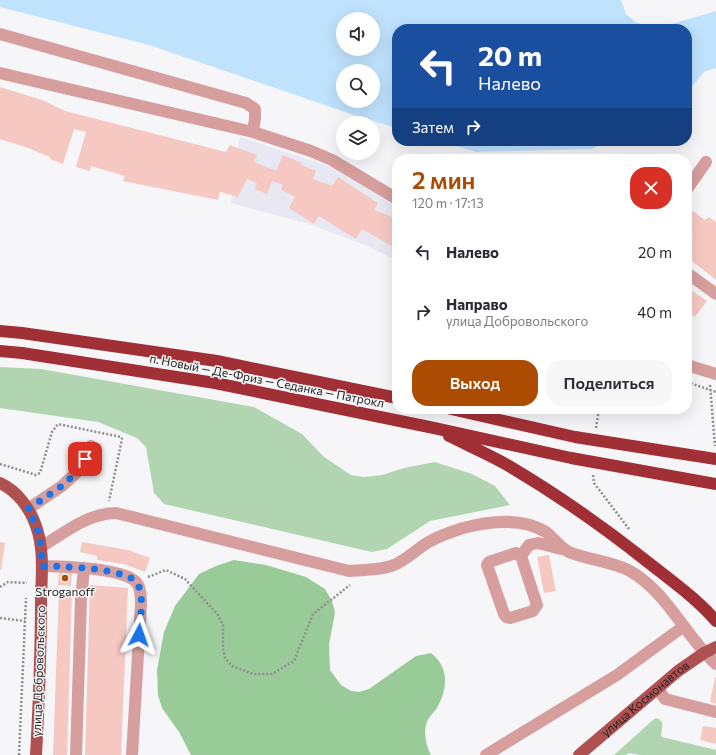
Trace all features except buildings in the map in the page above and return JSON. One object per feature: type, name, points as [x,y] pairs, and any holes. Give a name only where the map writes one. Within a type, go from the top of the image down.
[{"type":"highway","name":"п. Новый — Де-Фриз — Седанка — Патрокл","points":[[0,331],[217,361],[392,397]]},
{"type":"highway","name":"п. Новый — Де-Фриз — Седанка — Патрокл","points":[[0,351],[30,354],[215,383],[571,458],[716,484]]},
{"type":"highway","points":[[473,414],[575,437],[716,453]]},
{"type":"highway","points":[[434,428],[508,466],[553,494],[630,548],[706,610],[716,621]]},
{"type":"main road","name":"улица Добровольского","points":[[0,483],[8,486],[28,509],[37,527],[41,547],[41,618],[36,755]]},
{"type":"main road","name":"улица Космонавтов","points":[[579,755],[678,671],[704,653],[716,647]]},
{"type":"lane","points":[[0,34],[246,103],[255,109],[253,132]]},
{"type":"lane","points":[[0,73],[253,132],[311,151],[332,160],[392,196]]},
{"type":"lane","points":[[692,182],[706,162]]},
{"type":"lane","points":[[692,276],[716,294]]},
{"type":"lane","points":[[692,367],[712,373]]},
{"type":"lane","points":[[28,509],[62,486],[78,471],[91,446]]},
{"type":"lane","points":[[41,547],[84,521],[107,513],[116,513],[349,571],[369,570],[394,566],[429,542],[445,534],[478,524],[496,522],[523,523],[546,532],[568,551]]},
{"type":"lane","points":[[521,556],[529,545],[538,543],[553,546],[630,571],[656,592],[704,653],[716,664]]},
{"type":"lane","points":[[516,553],[521,556],[537,605],[533,610],[510,618],[506,617],[504,614],[488,565],[489,562],[516,553]]},
{"type":"lane","points":[[42,566],[84,568],[109,572],[127,576],[136,582],[140,592],[141,604],[132,755]]},
{"type":"lane","points":[[76,755],[81,600],[84,568]]},
{"type":"lane","points":[[486,755],[617,675],[684,626]]},
{"type":"lane","points":[[658,689],[664,700],[716,712]]},
{"type":"path","points":[[712,373],[711,391],[716,453]]},
{"type":"path","points":[[692,384],[716,392]]},
{"type":"path","points":[[596,429],[598,414]]},
{"type":"path","points":[[592,467],[594,483],[631,532]]},
{"type":"path","points":[[136,582],[166,570],[185,579],[218,615],[223,625],[223,648],[225,658],[232,666],[253,674],[272,674],[294,661],[313,614],[351,585]]},
{"type":"path","points":[[18,755],[27,577]]},
{"type":"path","points":[[0,587],[8,582],[27,583]]},
{"type":"path","points":[[0,618],[25,621]]},
{"type":"shaded area","points":[[240,137],[334,168],[392,204],[392,258],[365,245],[312,225],[231,203]]},
{"type":"green space","points":[[0,367],[41,369],[254,407],[302,434],[324,457],[351,475],[364,477],[382,475],[404,468],[435,462],[472,474],[495,486],[510,505],[430,521],[387,549],[372,552],[164,504],[154,493],[146,447],[137,438],[98,422],[0,408]]},
{"type":"green space","points":[[234,560],[266,565],[306,577],[325,589],[332,601],[335,613],[329,644],[330,670],[341,685],[351,691],[359,692],[369,689],[416,656],[431,653],[437,659],[444,671],[445,685],[444,692],[438,706],[429,718],[425,730],[431,755],[191,755],[179,732],[162,708],[158,695],[157,670],[164,632],[175,606],[199,574]]},
{"type":"green space","points":[[657,718],[660,719],[662,723],[662,737],[716,750],[716,755],[641,755],[629,753],[626,755],[614,755]]},
{"type":"water","points":[[0,0],[621,0],[626,14],[635,22],[641,24],[392,24],[392,127],[380,123],[380,116],[357,116],[149,45],[0,7]]},
{"type":"water","points":[[716,11],[716,68],[704,72],[692,86],[692,24],[672,24]]},
{"type":"water","points":[[456,146],[598,146],[591,149],[476,152]]},
{"type":"place","name":"Stroganoff","points":[[65,578]]},
{"type":"route","points":[[85,459],[78,471],[62,486],[28,509],[37,527],[41,547],[42,566],[71,566],[109,572],[127,576],[136,582],[140,592],[141,604],[139,635]]}]
